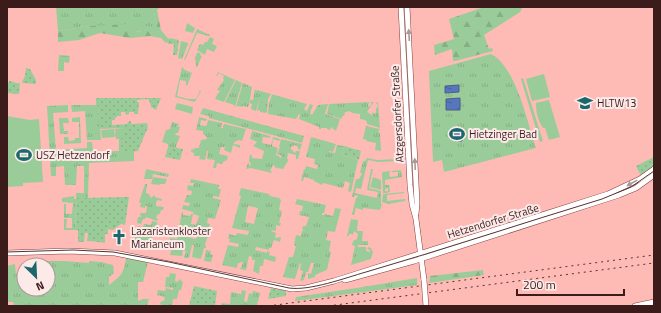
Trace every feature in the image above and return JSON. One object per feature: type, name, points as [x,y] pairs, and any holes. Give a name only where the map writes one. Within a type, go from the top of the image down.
[{"type":"main road","name":"Atzgersdorfer Straße","points":[[401,7],[410,185],[421,256],[426,306]]},
{"type":"main road","name":"Atzgersdorfer Straße","points":[[407,7],[417,203],[416,219]]},
{"type":"main road","name":"Hetzendorfer Straße","points":[[7,253],[68,251],[115,253],[296,289],[306,288],[348,280],[608,194],[636,181],[654,169]]},
{"type":"main road","name":"Hetzendorfer Straße","points":[[421,256],[619,195],[636,188],[654,175]]},
{"type":"main road","points":[[635,306],[654,302]]},
{"type":"green space","points":[[56,7],[153,7],[157,27],[136,32],[90,26],[58,31]]},
{"type":"green space","points":[[153,7],[160,7],[157,10],[161,30],[170,41],[166,43],[161,38],[150,36],[130,38],[100,33],[79,40],[58,42],[58,31],[90,26],[129,24],[137,32],[141,31],[146,26],[157,27]]},
{"type":"green space","points":[[484,7],[523,7],[520,12],[484,35],[489,49],[492,48],[493,51],[455,61],[453,61],[452,49],[435,55],[434,45],[454,39],[449,19]]},
{"type":"green space","points":[[187,23],[195,28],[193,33],[185,31]]},
{"type":"green space","points":[[197,29],[210,35],[197,33],[184,60]]},
{"type":"green space","points":[[210,37],[214,39],[212,44],[217,46],[214,52],[207,49],[205,55],[197,50],[200,44],[203,45]]},
{"type":"green space","points":[[169,38],[179,40],[177,55],[173,55],[174,44],[168,44]]},
{"type":"green space","points":[[181,41],[188,43],[182,59],[178,58]]},
{"type":"green space","points":[[198,52],[202,56],[197,67],[195,57]]},
{"type":"green space","points":[[491,54],[500,61],[514,82],[520,96],[536,148],[444,172],[442,160],[433,162],[429,71]]},
{"type":"green space","points":[[59,55],[70,56],[69,63],[64,62],[64,71],[58,71]]},
{"type":"green space","points":[[182,67],[184,68],[183,69],[192,73],[187,86],[186,81],[180,80],[177,96],[188,99],[196,99],[200,91],[197,89],[201,91],[195,102],[175,97]]},
{"type":"green space","points":[[26,68],[30,69],[36,80],[36,84],[22,82],[25,76]]},
{"type":"green space","points":[[218,72],[235,80],[224,102],[215,99],[220,91],[217,90],[224,80],[224,76],[219,73],[216,76]]},
{"type":"green space","points":[[544,74],[550,97],[532,101],[526,79]]},
{"type":"green space","points":[[523,78],[543,141],[540,142],[521,79]]},
{"type":"green space","points":[[236,80],[242,83],[235,107],[234,105],[225,102]]},
{"type":"green space","points":[[9,81],[20,83],[19,94],[7,93],[7,83],[9,83]]},
{"type":"green space","points":[[243,83],[252,87],[249,105],[248,107],[243,105],[242,107],[236,107]]},
{"type":"green space","points":[[255,89],[256,91],[271,94],[268,99],[266,113],[260,112],[260,110],[257,111],[260,97],[256,111],[251,109],[252,104],[250,103],[250,100],[253,100]]},
{"type":"green space","points":[[271,94],[307,104],[304,109],[307,111],[310,104],[313,105],[310,113],[312,115],[318,105],[328,104],[325,114],[340,119],[336,131],[331,127],[330,130],[327,128],[319,129],[319,127],[299,119],[299,114],[296,119],[268,114]]},
{"type":"green space","points":[[96,98],[161,98],[156,110],[151,107],[148,99],[137,100],[137,102],[139,102],[138,114],[129,112],[129,114],[126,115],[125,112],[121,112],[121,116],[117,116],[115,120],[112,120],[112,125],[127,124],[131,121],[131,124],[147,123],[148,127],[138,151],[122,153],[121,138],[124,138],[123,128],[99,129],[98,105],[96,105]]},
{"type":"green space","points":[[549,100],[560,137],[549,140],[545,128],[543,128],[539,119],[536,103]]},
{"type":"green space","points":[[369,102],[369,107],[372,104],[370,102],[374,102],[367,112],[372,115],[373,112],[375,114],[376,112],[378,106],[376,104],[377,102],[378,103],[380,128],[367,124],[365,120],[360,119],[360,114],[348,111],[345,112],[344,116],[342,116],[342,119],[327,114],[329,104]]},
{"type":"green space","points":[[177,103],[193,107],[192,114],[175,109]]},
{"type":"green space","points":[[68,105],[68,112],[53,113],[56,150],[87,148],[87,142],[92,142],[93,152],[119,151],[119,139],[116,139],[115,129],[123,128],[134,152],[134,161],[89,163],[88,198],[76,198],[76,193],[84,193],[84,166],[77,166],[76,185],[65,185],[64,166],[56,167],[56,176],[51,176],[47,106]]},
{"type":"green space","points":[[71,105],[98,105],[101,140],[87,140],[85,111],[72,112]]},
{"type":"green space","points":[[203,108],[304,136],[302,143],[209,118],[209,116],[200,114]]},
{"type":"green space","name":"USZ Hetzendorf","points":[[7,116],[30,120],[39,119],[43,182],[23,183],[23,186],[7,187]]},
{"type":"green space","points":[[80,117],[81,143],[64,144],[64,137],[68,137],[69,141],[79,138],[79,122],[72,122],[72,118]]},
{"type":"green space","points":[[199,117],[207,119],[206,121],[201,120],[200,125],[207,125],[208,120],[222,123],[221,128],[223,128],[224,124],[246,129],[242,141],[239,140],[234,142],[234,144],[240,145],[240,148],[233,145],[231,153],[224,150],[225,147],[221,147],[219,154],[228,156],[227,160],[222,164],[217,163],[216,168],[213,168],[215,160],[207,159],[208,151],[205,160],[199,159],[200,156],[194,156],[194,153],[191,152],[192,148],[193,150],[195,148],[199,148],[201,140],[207,139],[203,134],[203,131],[196,130]]},
{"type":"green space","points":[[59,118],[68,118],[69,123],[63,123],[64,131],[68,131],[68,134],[60,134]]},
{"type":"green space","points":[[172,122],[179,124],[176,126],[180,127],[178,133],[175,135],[180,136],[176,146],[177,149],[168,147],[168,144],[162,142],[166,130],[170,129]]},
{"type":"green space","points":[[366,126],[380,129],[378,132],[380,133],[381,151],[375,150],[376,143],[363,139]]},
{"type":"green space","points":[[521,126],[523,133],[510,137],[508,130]]},
{"type":"green space","points":[[114,129],[115,137],[102,138],[101,130]]},
{"type":"green space","points":[[252,131],[270,136],[270,138],[263,137],[262,143],[271,145],[273,137],[280,139],[279,141],[273,139],[272,146],[278,148],[276,155],[281,158],[282,156],[277,154],[281,139],[302,144],[300,150],[295,145],[291,147],[295,153],[296,151],[300,151],[298,159],[296,159],[296,155],[288,153],[288,161],[283,169],[277,168],[277,166],[275,168],[273,165],[270,171],[272,173],[251,168],[246,169],[248,163],[250,166],[251,164],[249,161],[250,154],[252,158],[262,159],[264,151],[253,146],[257,142],[250,139]]},
{"type":"green space","points":[[311,137],[336,144],[333,152],[329,152],[335,153],[337,145],[344,146],[342,155],[358,160],[351,192],[348,191],[350,183],[345,181],[343,188],[323,183],[322,185],[314,180],[304,177],[303,181],[301,181],[306,166],[317,169],[318,165],[314,164],[315,159],[306,157]]},
{"type":"green space","points":[[344,146],[361,151],[359,160],[342,155]]},
{"type":"green space","points":[[168,147],[183,149],[180,160],[165,157]]},
{"type":"green space","points":[[654,157],[654,166],[641,175],[636,166]]},
{"type":"green space","points":[[367,158],[377,160],[400,159],[400,161],[378,162],[368,160],[361,189],[356,188],[355,193],[377,198],[378,192],[367,190],[371,169],[373,169],[369,188],[381,191],[382,204],[380,210],[363,208],[363,210],[356,208],[354,215],[352,214],[356,198],[358,196],[355,195],[352,197],[356,179],[359,179],[362,174],[360,172],[363,161]]},
{"type":"green space","points":[[146,169],[169,174],[168,177],[153,174],[152,179],[144,179]]},
{"type":"green space","points":[[401,170],[402,177],[385,180],[385,185],[389,185],[390,192],[388,192],[388,188],[385,189],[385,191],[388,193],[383,193],[382,172],[391,171],[389,173],[390,177],[398,176],[398,172],[392,171]]},
{"type":"green space","points":[[153,177],[167,179],[165,184],[151,184]]},
{"type":"green space","points":[[373,177],[381,180],[381,190],[370,187]]},
{"type":"green space","points":[[191,179],[219,185],[218,189],[221,189],[219,197],[213,196],[213,198],[221,200],[215,219],[208,218],[207,223],[210,224],[208,238],[205,246],[206,248],[204,248],[201,259],[192,257],[194,245],[192,245],[189,258],[184,258],[186,251],[183,250],[182,256],[170,255],[172,246],[168,245],[172,241],[170,238],[177,239],[178,235],[196,239],[197,236],[189,234],[189,231],[181,229],[180,232],[178,232],[182,212],[183,215],[190,216],[193,214],[193,212],[182,209],[183,205],[189,206],[190,203],[184,202],[187,195],[191,195],[192,191],[187,190],[188,185],[193,186],[194,183],[190,183]],"holes":[[[193,214],[199,216],[196,225],[191,224]]]},
{"type":"green space","points":[[145,184],[147,184],[146,193],[149,194],[151,198],[154,195],[155,197],[162,199],[162,201],[158,200],[156,202],[156,206],[164,207],[156,218],[158,219],[157,221],[146,217],[143,219],[141,224],[137,223],[138,217],[141,217],[140,213],[146,213],[147,206],[145,206],[145,208],[140,207],[141,203],[139,202]]},
{"type":"green space","points":[[241,188],[269,194],[270,196],[281,200],[279,210],[282,211],[279,223],[281,223],[280,226],[276,225],[276,231],[271,231],[276,233],[275,238],[281,237],[280,242],[274,240],[269,250],[256,247],[255,250],[267,253],[267,251],[270,252],[269,255],[276,257],[275,262],[264,259],[263,266],[260,266],[259,274],[253,271],[255,260],[252,260],[252,257],[249,256],[246,270],[239,269],[241,268],[243,262],[238,263],[237,268],[222,265],[228,245],[238,247],[239,244],[229,242],[229,234],[236,236],[237,233],[248,235],[249,231],[232,228],[241,196],[239,195]],"holes":[[[248,206],[258,208],[254,224],[245,222]]]},
{"type":"green space","points":[[404,192],[387,195],[387,201],[405,199],[405,201],[388,204],[382,202],[383,194]]},
{"type":"green space","points":[[74,196],[74,199],[76,199],[75,230],[64,230],[64,219],[67,219],[66,228],[72,228],[72,218],[64,218],[64,204],[66,204],[66,214],[72,214],[73,203],[62,202],[62,198]]},
{"type":"green space","points":[[129,197],[125,225],[121,224],[113,230],[108,229],[108,234],[105,234],[105,243],[87,241],[88,233],[85,233],[84,242],[78,242],[78,230],[75,230],[76,198]]},
{"type":"green space","points":[[297,199],[326,205],[322,215],[333,216],[335,208],[341,209],[335,232],[328,231],[326,240],[331,241],[329,251],[331,252],[327,270],[308,279],[308,273],[311,274],[314,263],[311,263],[304,280],[300,281],[303,271],[300,270],[300,263],[295,279],[283,277],[289,257],[293,257],[296,246],[294,245],[296,235],[301,236],[302,231],[305,231],[302,230],[303,226],[306,226],[309,217],[299,215],[303,206],[295,204]]},
{"type":"green space","points":[[351,219],[358,220],[357,231],[363,231],[362,241],[368,241],[368,245],[358,245],[358,247],[366,247],[366,251],[370,252],[370,250],[367,249],[368,247],[371,248],[373,252],[371,259],[351,265],[355,246],[352,245],[353,241],[357,239],[358,234],[354,231],[353,234],[349,234],[349,236],[347,236]]},
{"type":"green space","points":[[152,221],[157,222],[157,230],[161,231],[160,235],[157,233],[152,239],[149,238],[148,250],[134,247],[135,236],[145,235],[142,234],[143,229],[137,229],[138,226],[143,227],[144,224],[151,225]]},
{"type":"green space","points":[[206,250],[211,251],[210,254],[213,255],[211,262],[204,261]]},
{"type":"green space","points":[[126,258],[148,262],[143,282],[138,282],[138,301],[149,299],[147,306],[14,306],[13,302],[7,302],[7,266],[15,264],[16,297],[56,297],[56,261],[89,263],[89,261],[113,265],[114,273],[109,277],[109,285],[121,274]]},
{"type":"green space","points":[[483,270],[484,275],[429,283],[430,276]]},
{"type":"green space","points":[[170,273],[176,274],[175,281],[178,282],[179,279],[183,282],[177,299],[173,299],[172,306],[164,306],[160,304],[161,301],[164,301],[165,297],[157,295],[158,290],[165,291],[166,288],[173,290],[173,288],[165,287],[166,277],[169,277]]},
{"type":"green space","points":[[417,278],[417,285],[295,301],[296,297]]},
{"type":"green space","points":[[194,286],[217,291],[215,306],[189,306]]},
{"type":"green space","points":[[271,288],[286,291],[286,296],[268,299]]},
{"type":"green space","points":[[242,290],[246,291],[244,301],[247,302],[249,293],[252,294],[253,291],[260,293],[257,305],[221,306],[222,303],[230,304],[231,292],[241,294]]},
{"type":"water","points":[[459,85],[459,92],[445,93],[445,86]]},
{"type":"water","points":[[460,98],[460,110],[446,110],[446,99]]},
{"type":"water","points":[[454,128],[462,128],[462,141],[455,141]]},
{"type":"tram line","points":[[7,252],[73,250],[113,252],[169,262],[289,288],[307,288],[396,263],[602,199],[631,187],[654,171]]},
{"type":"railway","points":[[268,306],[654,255]]},
{"type":"railway","points":[[328,306],[654,263]]},
{"type":"place","name":"HLTW13","points":[[585,103]]},
{"type":"place","name":"Hietzinger Bad","points":[[457,134]]},
{"type":"place","name":"USZ Hetzendorf","points":[[24,155]]},
{"type":"place","name":"Lazaristenkloster Marianeum","points":[[119,237]]}]
